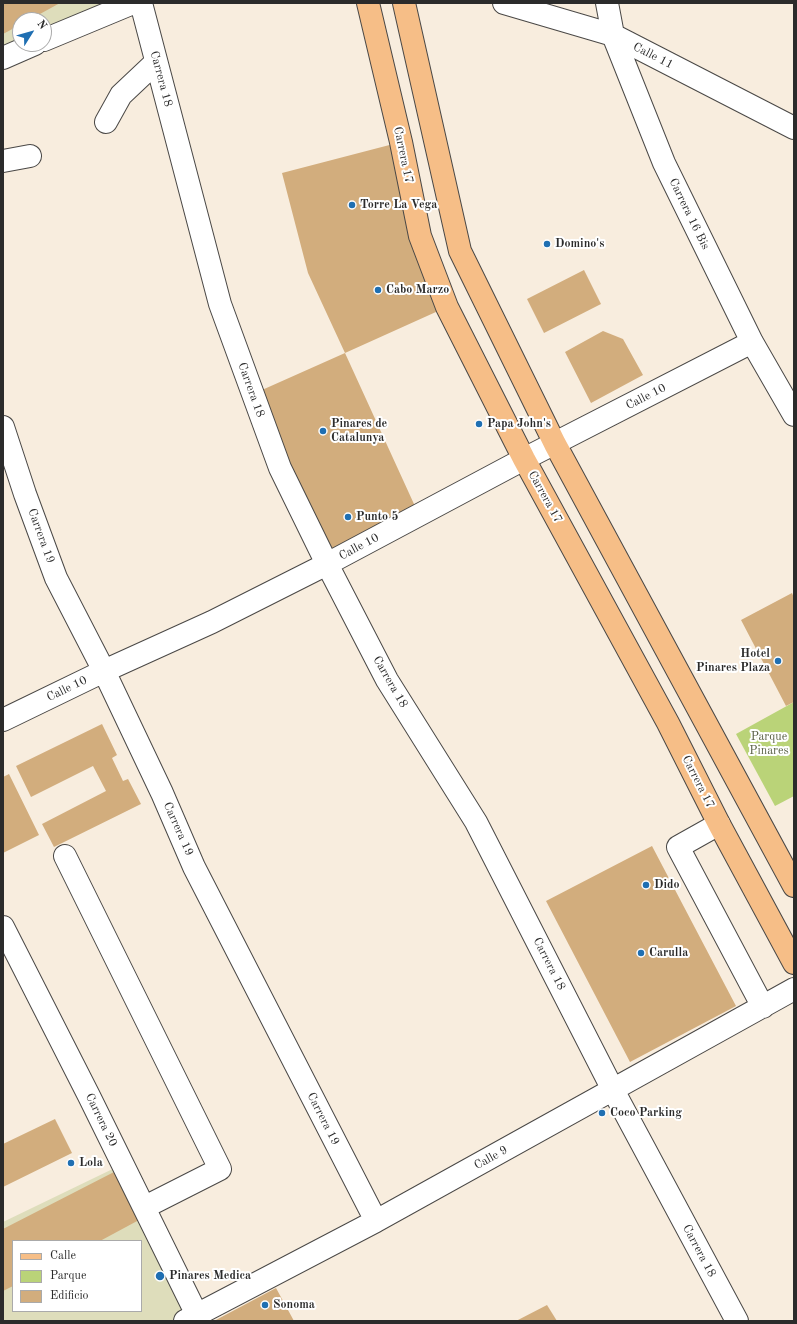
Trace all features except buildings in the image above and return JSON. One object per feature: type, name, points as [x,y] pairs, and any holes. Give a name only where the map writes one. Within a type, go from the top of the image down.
[{"type":"main road","name":"Carrera 17","points":[[368,3],[401,142],[420,236],[447,307],[524,459],[668,723],[794,962]]},
{"type":"main road","points":[[404,3],[460,251],[555,444],[794,886]]},
{"type":"street","points":[[52,37],[133,3]]},
{"type":"street","name":"Carrera 18","points":[[141,3],[220,304],[280,468],[327,564],[387,680],[476,822],[614,1090],[737,1321]]},
{"type":"street","name":"Calle 11","points":[[504,3],[613,35],[794,128]]},
{"type":"street","name":"Carrera 16 Bis","points":[[607,3],[613,35],[664,163],[752,342],[794,415]]},
{"type":"street","points":[[3,58],[17,52]]},
{"type":"street","points":[[106,122],[121,95],[156,62]]},
{"type":"street","points":[[3,161],[30,156]]},
{"type":"street","name":"Calle 10","points":[[3,720],[104,671],[212,622],[327,564],[524,459],[752,342]]},
{"type":"street","name":"Carrera 19","points":[[3,427],[25,494],[56,578],[104,671],[162,793],[194,867],[376,1221]]},
{"type":"street","points":[[720,824],[678,847],[763,1007]]},
{"type":"street","points":[[65,856],[220,1169],[145,1207]]},
{"type":"street","name":"Carrera 20","points":[[3,927],[145,1207],[191,1318]]},
{"type":"street","name":"Calle 9","points":[[191,1318],[376,1221],[794,989]]},
{"type":"shaded area","points":[[3,3],[133,3],[52,37],[52,12],[12,12],[12,51],[3,58]]},
{"type":"shaded area","name":"Pinares Medica","points":[[123,1164],[197,1315],[185,1321],[3,1321],[3,1222]]},
{"type":"green space","name":"Parque Pinares","points":[[794,702],[794,796],[775,806],[736,734]]},
{"type":"place","name":"Torre La Vega","points":[[352,205]]},
{"type":"place","name":"Domino's","points":[[547,244]]},
{"type":"place","name":"Cabo Marzo","points":[[378,290]]},
{"type":"place","name":"Papa John's","points":[[479,424]]},
{"type":"place","name":"Pinares de Catalunya","points":[[323,431]]},
{"type":"place","name":"Punto 5","points":[[348,517]]},
{"type":"place","name":"Hotel Pinares Plaza","points":[[778,661]]},
{"type":"place","name":"Dido","points":[[646,885]]},
{"type":"place","name":"Carulla","points":[[641,953]]},
{"type":"place","name":"Coco Parking","points":[[602,1113]]},
{"type":"place","name":"Lola","points":[[71,1163]]},
{"type":"place","name":"Pinares Medica","points":[[160,1276]]},
{"type":"place","name":"Sonoma","points":[[265,1305]]}]
